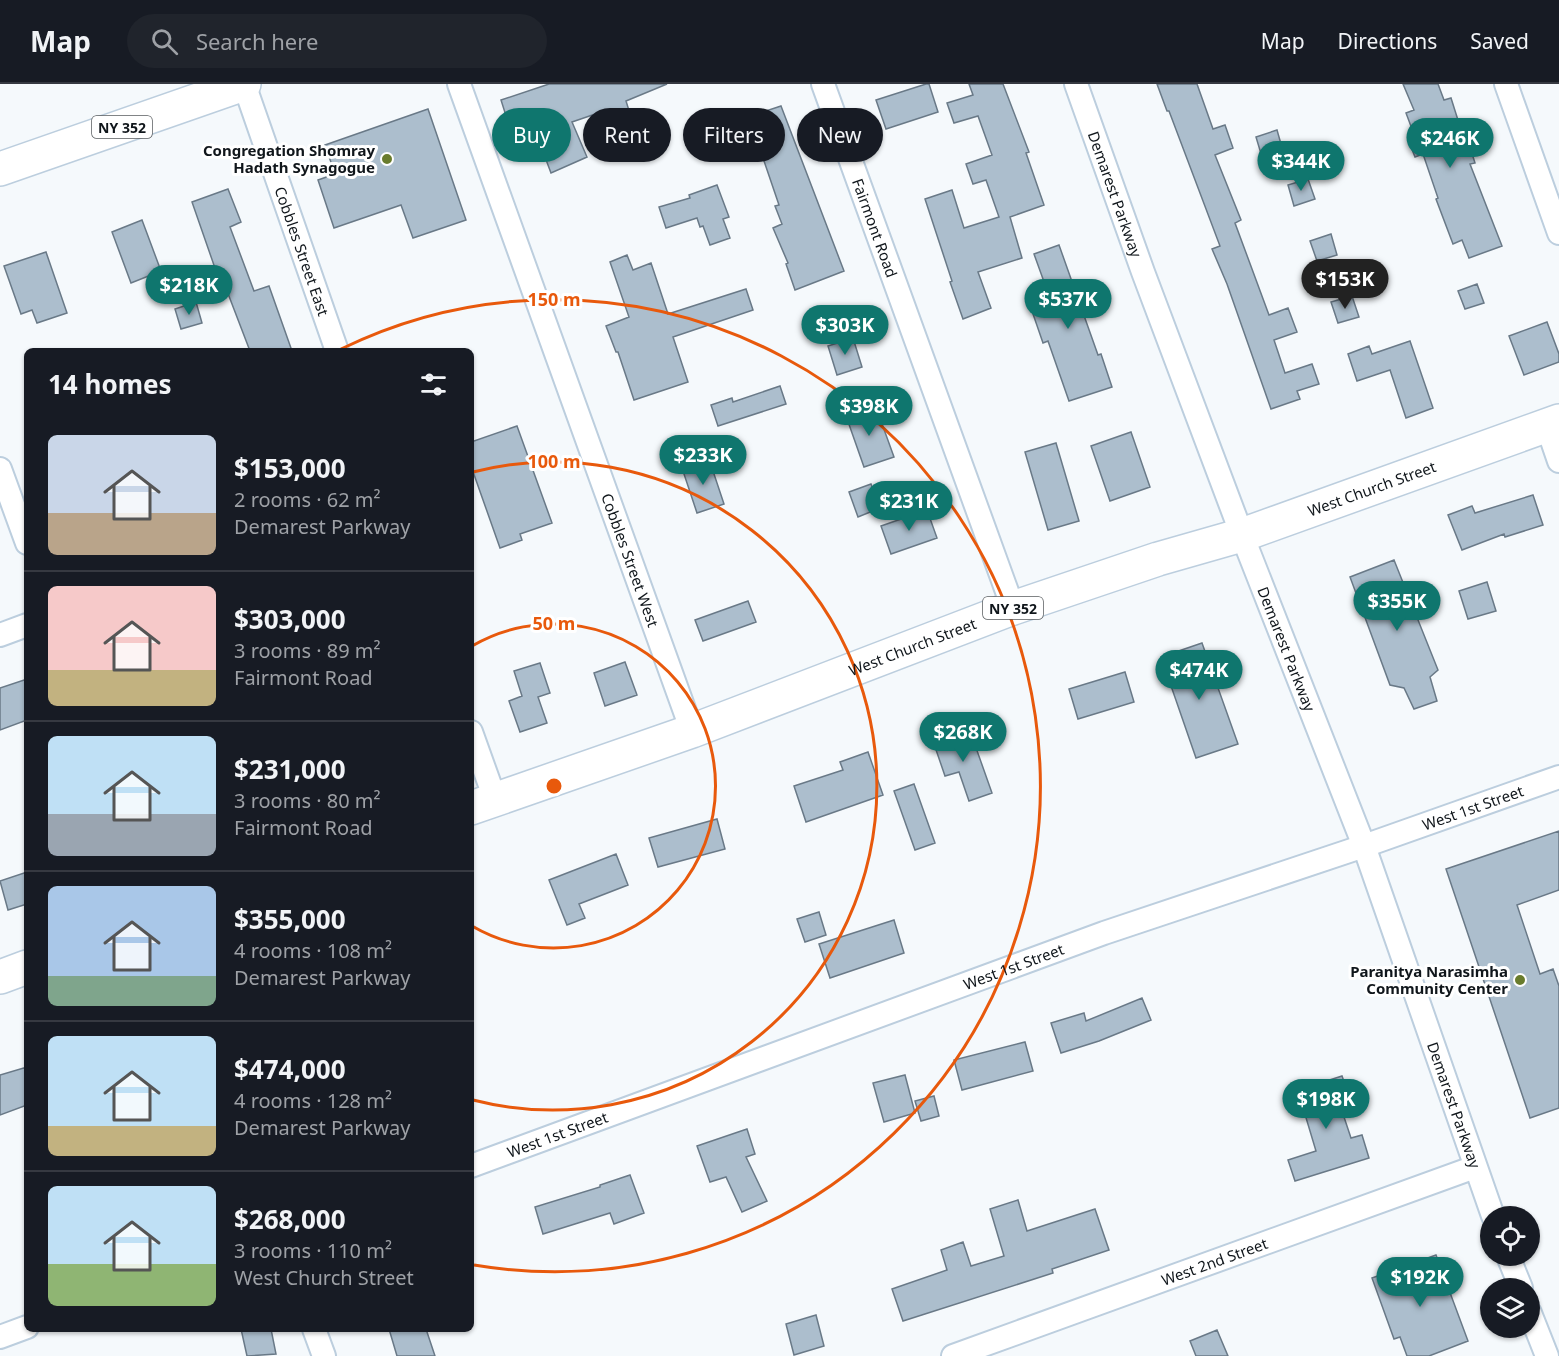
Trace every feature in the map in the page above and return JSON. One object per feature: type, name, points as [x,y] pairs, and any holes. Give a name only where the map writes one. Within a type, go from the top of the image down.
[{"type":"main road","name":"NY 352","points":[[0,169],[232,86]]},
{"type":"main road","name":"West Church Street","points":[[483,804],[692,731],[1012,608],[1158,559],[1242,535],[1553,424]]},
{"type":"main road","points":[[0,977],[24,968]]},
{"type":"street","name":"Cobbles Street West","points":[[459,84],[692,731]]},
{"type":"street","name":"Fairmont Road","points":[[823,84],[1012,608]]},
{"type":"street","name":"Demarest Parkway","points":[[1076,84],[1143,272],[1242,535],[1364,846],[1489,1206]]},
{"type":"street","points":[[1506,84],[1559,233]]},
{"type":"street","name":"Cobbles Street East","points":[[232,86],[336,348]]},
{"type":"street","points":[[1553,424],[1559,461]]},
{"type":"street","points":[[0,469],[24,535]]},
{"type":"street","points":[[0,635],[24,626]]},
{"type":"street","points":[[474,750],[483,804]]},
{"type":"street","name":"West 1st Street","points":[[474,1165],[1104,933],[1364,846],[1559,777]]},
{"type":"street","name":"West 2nd Street","points":[[953,1356],[1475,1167]]},
{"type":"street","points":[[0,1337],[24,1328]]},
{"type":"street","points":[[315,1332],[324,1356]]},
{"type":"street","points":[[1539,1338],[1546,1356]]},
{"type":"building","points":[[549,84],[667,84],[626,101],[628,108],[583,108],[583,118],[572,122],[583,148],[583,159],[551,173],[547,162],[571,162],[571,108],[504,108],[501,100]]},
{"type":"building","points":[[929,84],[938,112],[886,129],[883,108],[879,108],[876,100]]},
{"type":"building","points":[[969,84],[1003,84],[1029,152],[1026,153],[1044,205],[1010,217],[1022,258],[978,272],[991,308],[963,319],[925,199],[952,190],[964,228],[999,217],[986,180],[973,184],[966,164],[992,155],[978,116],[954,123],[947,103],[973,95]]},
{"type":"building","points":[[1157,84],[1197,84],[1213,129],[1225,125],[1233,148],[1215,155],[1241,220],[1235,223],[1269,315],[1288,308],[1297,332],[1274,340],[1285,373],[1312,364],[1319,384],[1297,391],[1300,399],[1271,409],[1227,284],[1212,249],[1220,246]]},
{"type":"building","points":[[1403,84],[1438,84],[1444,100],[1451,98],[1463,136],[1466,135],[1475,163],[1470,164],[1502,246],[1469,258],[1462,240],[1453,244],[1436,199],[1438,198],[1423,154],[1415,157],[1408,139],[1415,137],[1406,113],[1414,110]]},
{"type":"building","name":"Congregation Shomray Hadath Synagogue","points":[[428,109],[466,220],[413,238],[401,205],[334,228],[318,180],[335,174],[325,145]]},
{"type":"building","points":[[785,116],[797,148],[797,162],[802,162],[844,271],[795,290],[786,264],[788,263],[773,228],[782,224],[775,206],[779,205],[764,162],[785,162]]},
{"type":"building","points":[[1277,130],[1283,151],[1262,157],[1256,137]]},
{"type":"building","points":[[1308,179],[1315,199],[1294,206],[1288,185]]},
{"type":"building","points":[[717,185],[729,217],[723,219],[730,238],[710,245],[703,226],[700,227],[697,218],[666,228],[659,207],[690,198],[689,195]]},
{"type":"building","points":[[228,189],[241,222],[230,227],[254,291],[269,286],[291,348],[249,348],[227,291],[186,304],[179,284],[216,271],[192,202]]},
{"type":"building","points":[[142,220],[161,271],[131,283],[112,232]]},
{"type":"building","points":[[1331,234],[1337,255],[1317,261],[1310,241]]},
{"type":"building","points":[[1059,245],[1098,355],[1101,354],[1112,387],[1069,401],[1048,341],[1043,343],[1032,311],[1052,304],[1034,254]]},
{"type":"building","points":[[46,252],[67,313],[37,323],[32,310],[21,314],[4,266]]},
{"type":"building","points":[[627,255],[633,270],[651,263],[668,314],[746,289],[753,310],[673,337],[688,382],[634,400],[618,352],[616,352],[606,326],[629,317],[610,262]]},
{"type":"building","points":[[1477,284],[1484,303],[1465,309],[1458,291]]},
{"type":"building","points":[[1352,296],[1359,317],[1338,323],[1331,302]]},
{"type":"building","points":[[196,302],[202,323],[181,329],[175,309]]},
{"type":"building","points":[[1547,322],[1559,354],[1559,362],[1524,375],[1509,336]]},
{"type":"building","points":[[853,338],[862,367],[837,375],[828,346]]},
{"type":"building","points":[[1410,341],[1433,408],[1406,418],[1390,370],[1357,381],[1348,354],[1369,346],[1372,354]]},
{"type":"building","points":[[780,386],[786,404],[718,426],[711,405],[732,398],[733,402]]},
{"type":"building","points":[[862,408],[864,415],[877,410],[894,457],[864,467],[845,413]]},
{"type":"building","points":[[517,426],[552,523],[520,534],[522,540],[500,548],[474,474],[474,441]]},
{"type":"building","points":[[1131,432],[1150,487],[1110,501],[1091,446]]},
{"type":"building","points":[[1056,443],[1079,521],[1048,530],[1025,452]]},
{"type":"building","points":[[709,459],[724,504],[697,513],[682,468]]},
{"type":"building","points":[[871,484],[880,508],[858,517],[849,492]]},
{"type":"building","points":[[1533,495],[1543,525],[1505,537],[1504,534],[1462,550],[1448,515],[1472,506],[1475,513]]},
{"type":"building","points":[[927,510],[937,538],[891,554],[881,526]]},
{"type":"building","points":[[1394,560],[1438,670],[1430,677],[1437,701],[1414,709],[1404,688],[1390,685],[1350,577]]},
{"type":"building","points":[[1487,582],[1496,611],[1468,619],[1459,591]]},
{"type":"building","points":[[748,601],[756,622],[703,641],[695,620]]},
{"type":"building","points":[[1202,643],[1238,744],[1196,758],[1161,657]]},
{"type":"building","points":[[625,662],[637,695],[605,706],[594,673]]},
{"type":"building","points":[[540,663],[550,693],[538,697],[547,723],[520,732],[509,701],[522,696],[514,671]]},
{"type":"building","points":[[1125,672],[1134,702],[1078,719],[1069,689]]},
{"type":"building","points":[[24,680],[24,721],[0,730],[0,688]]},
{"type":"building","points":[[969,728],[992,793],[969,801],[959,772],[945,776],[933,741]]},
{"type":"building","points":[[868,752],[883,795],[806,822],[794,786],[843,770],[840,762]]},
{"type":"building","points":[[914,784],[935,843],[915,850],[894,791]]},
{"type":"building","points":[[717,819],[725,849],[658,867],[649,838]]},
{"type":"building","name":"Paranitya Narasimha Community Center","points":[[1559,831],[1559,890],[1517,905],[1540,974],[1553,969],[1559,986],[1559,1108],[1530,1118],[1446,869]]},
{"type":"building","points":[[616,854],[628,885],[579,904],[585,918],[567,925],[549,880]]},
{"type":"building","points":[[24,873],[24,905],[8,910],[0,881]]},
{"type":"building","points":[[819,912],[826,935],[805,942],[797,919]]},
{"type":"building","points":[[894,920],[904,953],[830,978],[819,944]]},
{"type":"building","points":[[1142,998],[1151,1020],[1099,1041],[1061,1053],[1051,1023],[1084,1013],[1086,1021]]},
{"type":"building","points":[[1025,1042],[1033,1071],[962,1090],[954,1060]]},
{"type":"building","points":[[24,1068],[24,1106],[0,1115],[0,1075]]},
{"type":"building","points":[[905,1075],[915,1113],[884,1122],[873,1083]]},
{"type":"building","points":[[1342,1076],[1349,1095],[1338,1099],[1351,1138],[1362,1135],[1369,1158],[1295,1181],[1288,1160],[1316,1151],[1304,1111],[1295,1114],[1289,1093]]},
{"type":"building","points":[[934,1096],[939,1116],[921,1121],[915,1101]]},
{"type":"building","points":[[747,1129],[755,1154],[746,1157],[767,1201],[742,1212],[726,1177],[710,1182],[697,1146]]},
{"type":"building","points":[[630,1175],[644,1213],[614,1224],[610,1213],[543,1234],[535,1207]]},
{"type":"building","points":[[1018,1200],[1027,1231],[1095,1209],[1109,1250],[1052,1269],[1053,1273],[903,1321],[892,1289],[947,1270],[941,1250],[963,1242],[971,1266],[1004,1256],[990,1209]]},
{"type":"building","points":[[1436,1255],[1468,1341],[1429,1356],[1407,1356],[1400,1337],[1394,1339],[1372,1278]]},
{"type":"building","points":[[816,1315],[824,1346],[794,1355],[786,1324]]},
{"type":"building","points":[[1217,1330],[1228,1356],[1196,1356],[1190,1341]]},
{"type":"building","points":[[242,1332],[272,1332],[276,1354],[247,1356]]},
{"type":"building","points":[[390,1332],[427,1332],[435,1356],[397,1356]]},
{"type":"place","name":"Congregation Shomray Hadath Synagogue","points":[[387,159]]},
{"type":"place","name":"Paranitya Narasimha Community Center","points":[[1520,980]]}]
